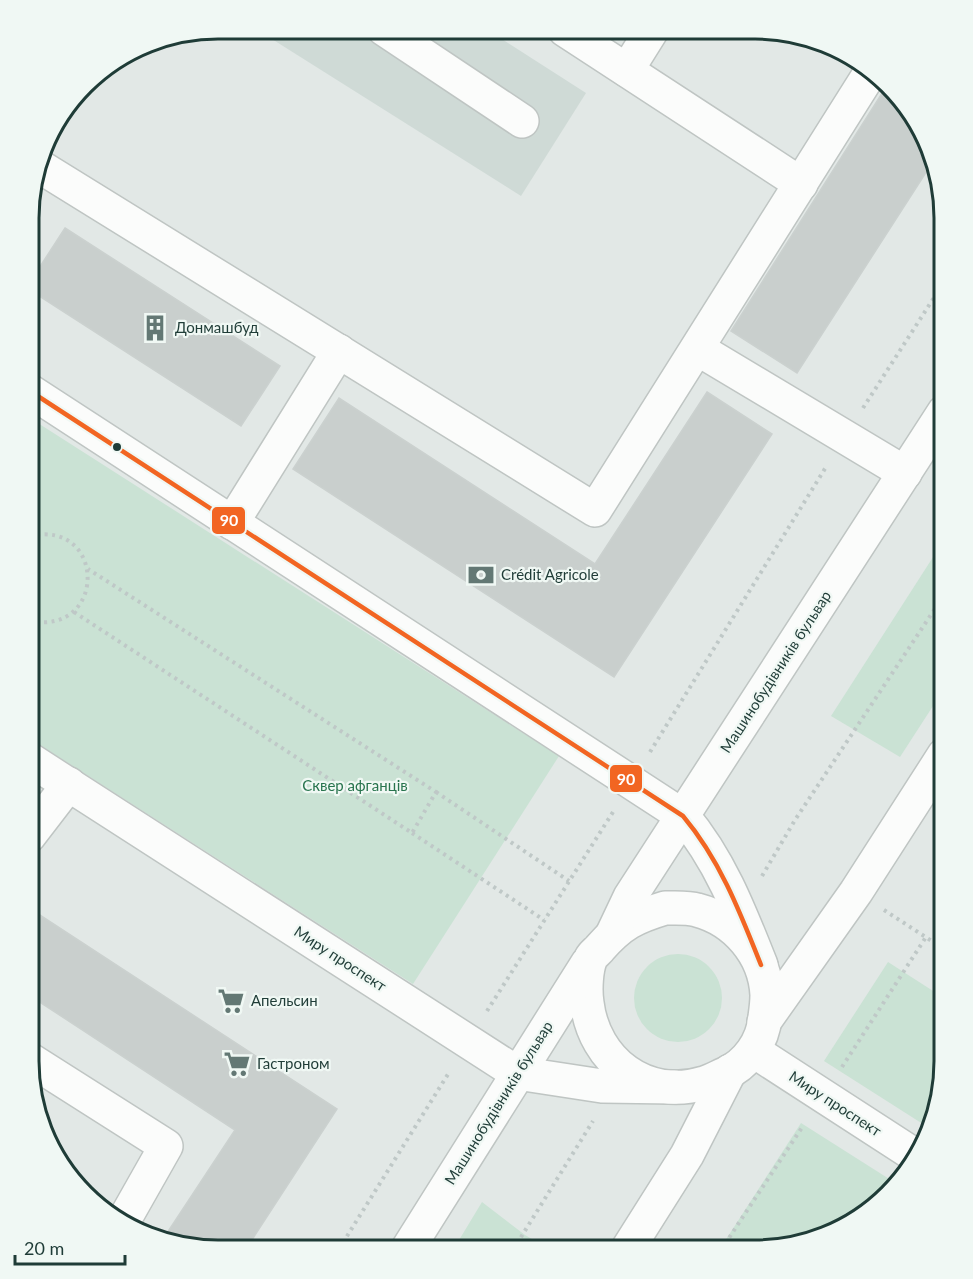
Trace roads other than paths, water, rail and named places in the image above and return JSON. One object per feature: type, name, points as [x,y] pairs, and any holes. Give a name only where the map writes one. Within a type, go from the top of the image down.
[{"type":"street","points":[[399,39],[522,121]]},
{"type":"street","points":[[579,39],[801,184]]},
{"type":"street","points":[[627,70],[646,39]]},
{"type":"street","points":[[45,170],[595,510],[867,78]]},
{"type":"street","points":[[698,349],[905,473]]},
{"type":"street","points":[[232,523],[339,351]]},
{"type":"street","points":[[39,397],[683,816],[701,837],[715,860],[740,911],[761,965],[767,994],[750,1048],[704,1083],[675,1087],[646,1082],[620,1068],[600,1046],[589,1018],[585,988],[602,946],[636,917],[665,908],[695,909],[723,920],[746,940],[761,965]]},
{"type":"street","name":"Машинобудівників бульвар","points":[[413,1240],[517,1073],[602,946],[630,897],[934,428]]},
{"type":"street","name":"Миру проспект","points":[[39,765],[517,1073],[602,1086],[675,1087]]},
{"type":"street","points":[[633,1240],[750,1048],[856,892],[934,771]]},
{"type":"street","points":[[39,823],[69,784]]},
{"type":"street","name":"Миру проспект","points":[[750,1048],[909,1152]]},
{"type":"street","points":[[39,1066],[166,1146],[127,1215]]},
{"type":"place","name":"Донмашбуд","points":[[155,328]]},
{"type":"place","name":"Crédit Agricole","points":[[481,575]]},
{"type":"place","name":"Апельсин","points":[[231,1001]]},
{"type":"place","name":"Гастроном","points":[[237,1064]]},
{"type":"park label","name":"Сквер афганців","points":[[355,786]]}]
